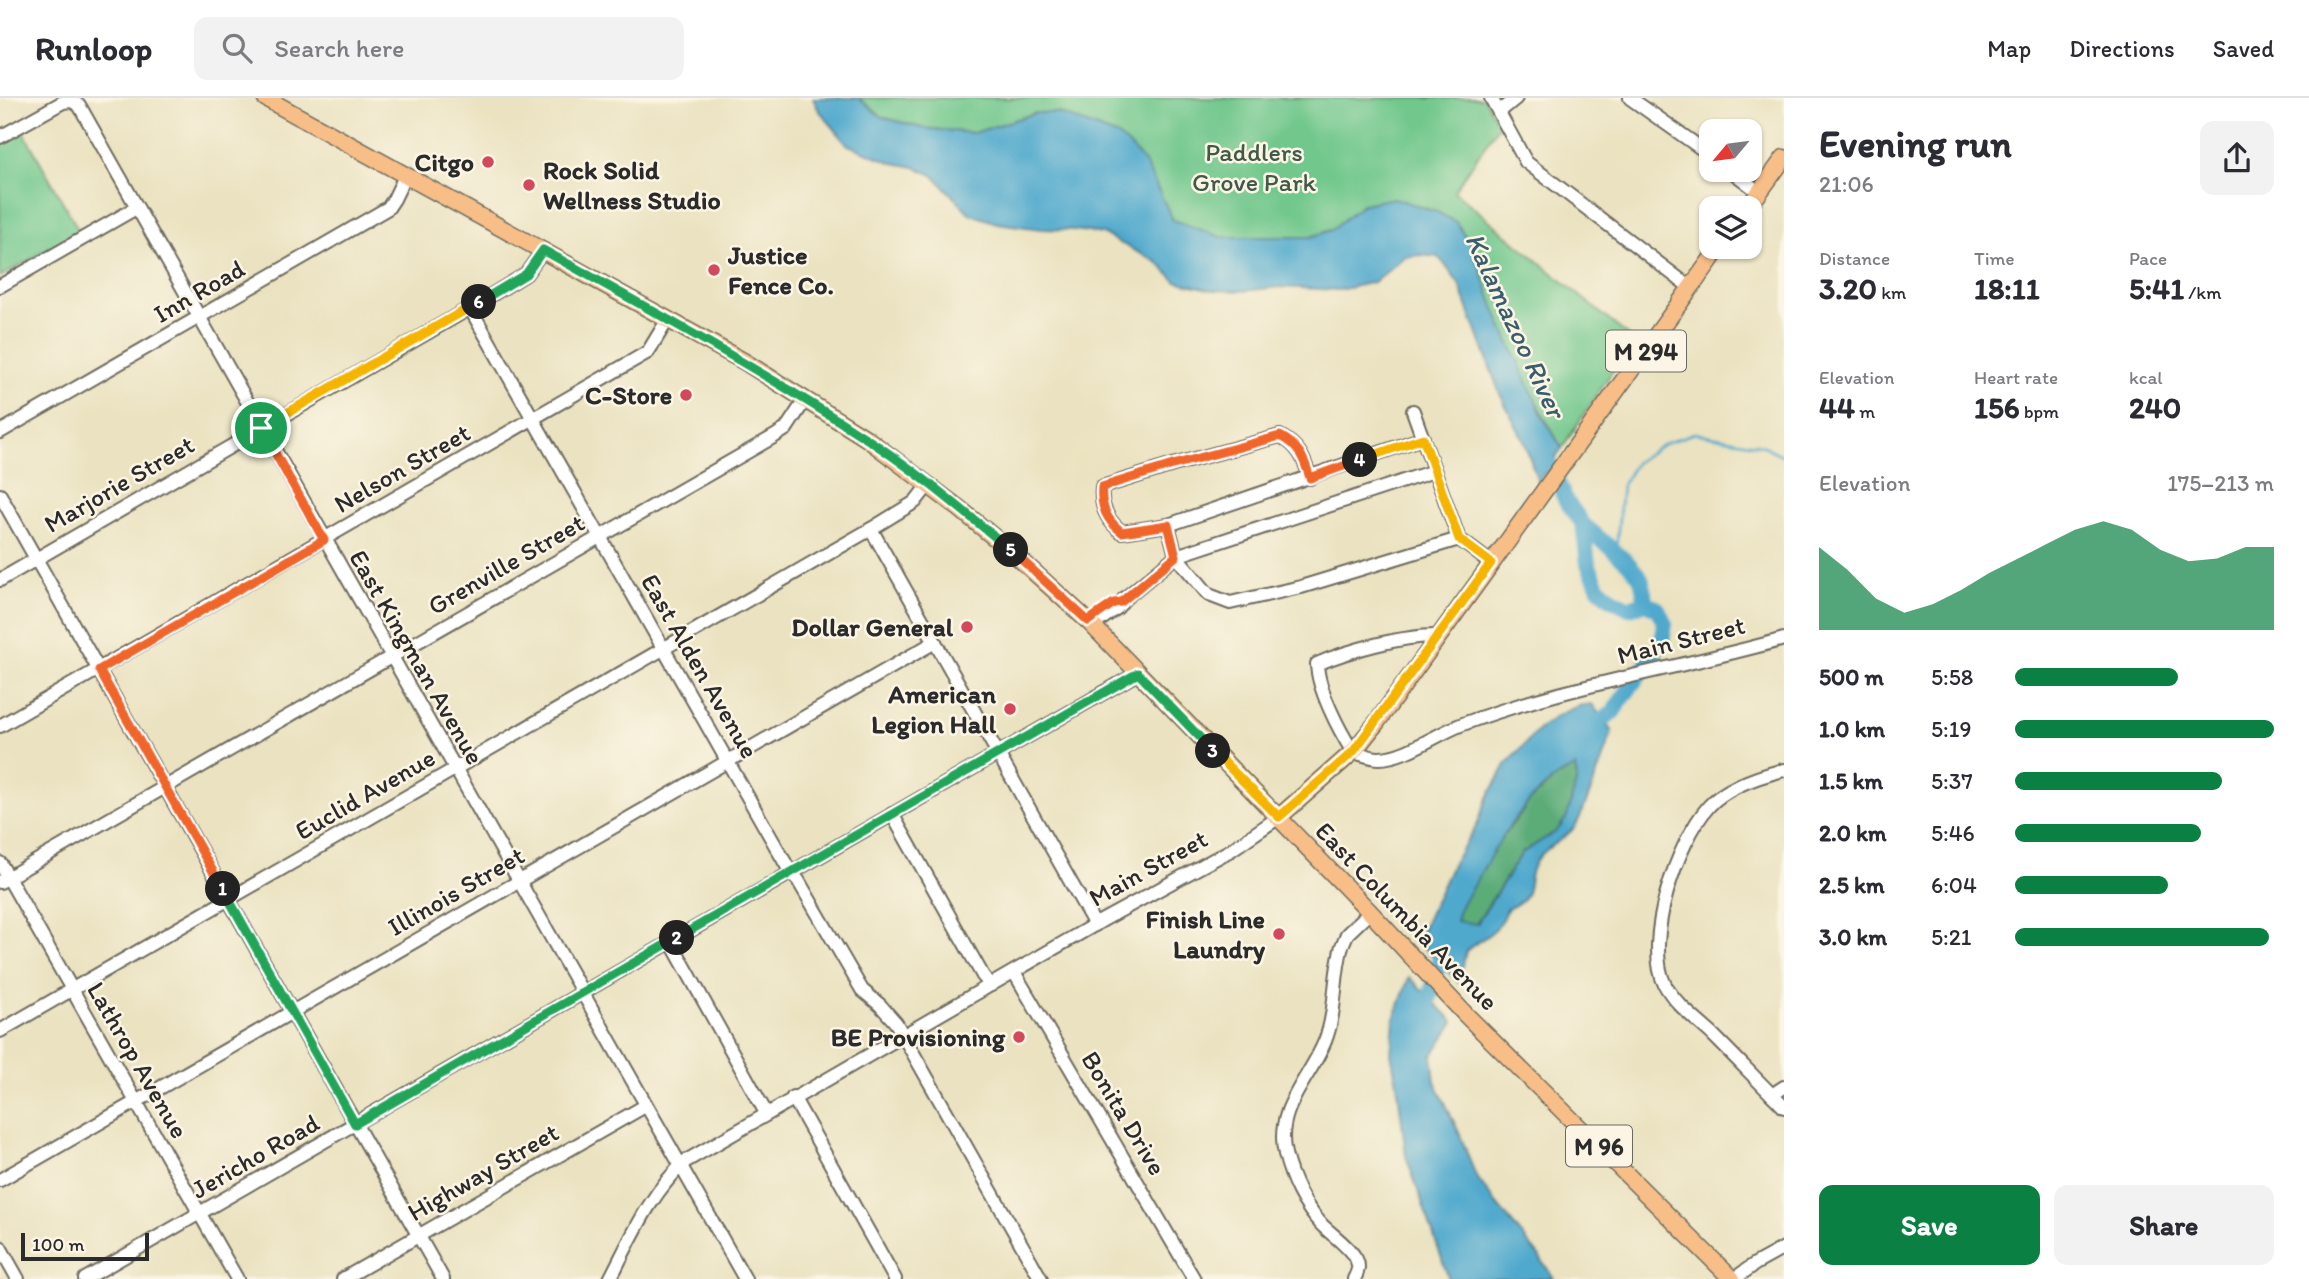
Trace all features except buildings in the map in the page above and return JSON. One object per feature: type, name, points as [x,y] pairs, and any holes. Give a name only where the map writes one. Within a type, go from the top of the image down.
[{"type":"main road","name":"East Columbia Avenue","points":[[265,98],[668,319],[806,400],[866,438],[929,484],[1013,552],[1090,623],[1279,817],[1465,1014],[1733,1279]]},
{"type":"main road","points":[[1756,196],[1784,158]]},
{"type":"main road","name":"M 294","points":[[1353,752],[1712,259]]},
{"type":"main road","name":"Main Street","points":[[1279,817],[1353,752]]},
{"type":"street","points":[[1491,98],[1526,162],[1691,288]]},
{"type":"street","points":[[1499,112],[1516,98]]},
{"type":"street","points":[[1630,98],[1699,147]]},
{"type":"street","name":"East Kingman Avenue","points":[[0,137],[63,102],[71,101],[79,105],[745,1279]]},
{"type":"street","name":"Inn Road","points":[[0,432],[388,208],[406,174]]},
{"type":"street","points":[[1746,182],[1759,192]]},
{"type":"street","points":[[0,286],[136,208]]},
{"type":"street","name":"Marjorie Street","points":[[0,580],[526,274],[543,250]]},
{"type":"street","name":"East Alden Avenue","points":[[470,308],[791,873],[799,880],[862,990],[880,1004],[896,1023],[1041,1279]]},
{"type":"street","name":"Nelson Street","points":[[0,726],[648,352],[668,319]]},
{"type":"street","name":"Grenville Street","points":[[4,880],[775,436],[786,429],[806,400]]},
{"type":"street","points":[[1413,411],[1459,539],[1491,563]]},
{"type":"street","points":[[1310,478],[1302,453],[1280,436],[1102,487],[1101,498],[1106,514],[1122,532],[1168,525],[1310,478],[1423,438]]},
{"type":"street","points":[[1090,623],[1117,608],[1176,556],[1434,471]]},
{"type":"street","name":"Euclid Avenue","points":[[0,1031],[870,529],[915,502],[929,484]]},
{"type":"street","points":[[0,495],[443,1279]]},
{"type":"street","points":[[1168,525],[1176,556],[1209,595],[1230,603],[1301,587],[1459,539]]},
{"type":"street","points":[[870,529],[1095,925]]},
{"type":"street","points":[[1353,752],[1343,737],[1318,675],[1317,664],[1384,644],[1423,636],[1439,636]]},
{"type":"street","name":"Main Street","points":[[1353,752],[1378,759],[1394,756],[1462,724],[1559,695],[1784,639]]},
{"type":"street","name":"Illinois Street","points":[[0,1180],[934,642]]},
{"type":"street","name":"Jericho Road","points":[[85,1279],[1138,673]]},
{"type":"street","points":[[1784,770],[1750,778],[1710,805],[1679,857],[1659,922],[1657,943],[1660,970],[1673,996],[1784,1107]]},
{"type":"street","points":[[892,814],[983,976],[991,985]]},
{"type":"street","name":"Main Street","points":[[610,1279],[652,1199],[680,1166],[701,1151],[1231,850],[1279,817]]},
{"type":"street","name":"Lathrop Avenue","points":[[0,863],[4,880],[72,990],[237,1279]]},
{"type":"street","points":[[1354,1279],[1358,1265],[1354,1256],[1321,1224],[1301,1195],[1290,1171],[1282,1142],[1286,1116],[1298,1087],[1313,1066],[1326,1038],[1342,946],[1347,934],[1370,912]]},
{"type":"street","points":[[671,942],[766,1113]]},
{"type":"street","name":"Bonita Drive","points":[[1014,972],[1194,1279]]},
{"type":"street","points":[[1772,1095],[1784,1087]]},
{"type":"street","points":[[793,1097],[895,1279]]},
{"type":"street","name":"Highway Street","points":[[343,1279],[645,1106]]},
{"type":"street","points":[[0,1247],[18,1279]]},
{"type":"street","points":[[1733,1279],[1784,1248]]},
{"type":"green space","name":"Paddlers Grove Park","points":[[858,98],[1484,98],[1499,125],[1454,191],[1633,340],[1562,448],[1511,349],[1471,245],[1363,204],[1331,230],[1311,237],[1221,237],[1173,220],[1115,135],[1058,113],[1036,113],[974,133],[922,128],[882,117]]},
{"type":"green space","points":[[23,131],[79,231],[0,277],[0,144]]},
{"type":"green space","points":[[1575,766],[1577,779],[1567,817],[1557,831],[1522,853],[1476,924],[1456,921],[1460,904],[1495,846],[1523,811],[1529,799]]},
{"type":"water","points":[[813,98],[858,98],[882,117],[922,128],[974,133],[1036,113],[1058,113],[1116,135],[1128,144],[1145,163],[1173,220],[1221,237],[1311,237],[1331,230],[1363,204],[1394,198],[1437,212],[1456,222],[1471,245],[1500,322],[1543,417],[1562,448],[1538,482],[1524,441],[1500,394],[1459,284],[1439,257],[1404,257],[1374,282],[1339,290],[1280,287],[1243,291],[1212,290],[1176,281],[1157,262],[1103,234],[997,223],[970,214],[933,175],[848,145],[818,109]]},
{"type":"water","points":[[1592,704],[1612,732],[1582,812],[1573,829],[1536,861],[1527,894],[1523,899],[1507,909],[1496,929],[1466,951],[1459,983],[1417,940],[1452,865],[1477,825],[1486,801],[1507,763],[1540,728],[1558,715],[1578,706]],"holes":[[[1575,767],[1577,779],[1567,817],[1557,831],[1522,853],[1477,924],[1456,921],[1464,901],[1517,816],[1558,776]]]},
{"type":"water","points":[[1409,977],[1454,1022],[1432,1056],[1435,1081],[1476,1176],[1554,1279],[1449,1279],[1406,1156],[1391,1053],[1394,1020]]},
{"type":"waterway","points":[[1616,552],[1622,485],[1636,462],[1664,444],[1694,433],[1761,445],[1784,456]]},
{"type":"waterway","name":"Kalamazoo River","points":[[1551,466],[1565,499],[1583,524],[1588,564],[1599,588],[1629,608],[1646,603],[1658,609],[1665,624],[1662,642],[1613,712],[1587,732]]},
{"type":"waterway","name":"Kalamazoo River","points":[[1583,524],[1628,563],[1641,578],[1646,603]]},
{"type":"waterway","name":"Kalamazoo River","points":[[1425,1016],[1444,943]]},
{"type":"place","name":"Citgo","points":[[488,162]]},
{"type":"place","name":"Rock Solid Wellness Studio","points":[[529,185]]},
{"type":"place","name":"Justice Fence Co.","points":[[714,270]]},
{"type":"place","name":"C-Store","points":[[686,395]]},
{"type":"place","name":"Dollar General","points":[[967,627]]},
{"type":"place","name":"American Legion Hall","points":[[1010,709]]},
{"type":"place","name":"Finish Line Laundry","points":[[1279,934]]},
{"type":"place","name":"BE Provisioning","points":[[1019,1037]]},
{"type":"route","points":[[543,250],[745,362],[866,438],[929,484],[1013,552],[1088,621],[1114,603],[1121,602],[1176,556],[1168,525],[1122,532],[1114,526],[1106,514],[1101,498],[1102,487],[1280,436],[1302,453],[1310,478],[1423,438],[1459,539],[1491,563],[1353,752],[1279,817],[1138,673],[355,1124],[99,670],[324,540],[261,428],[526,274],[543,250]]}]
